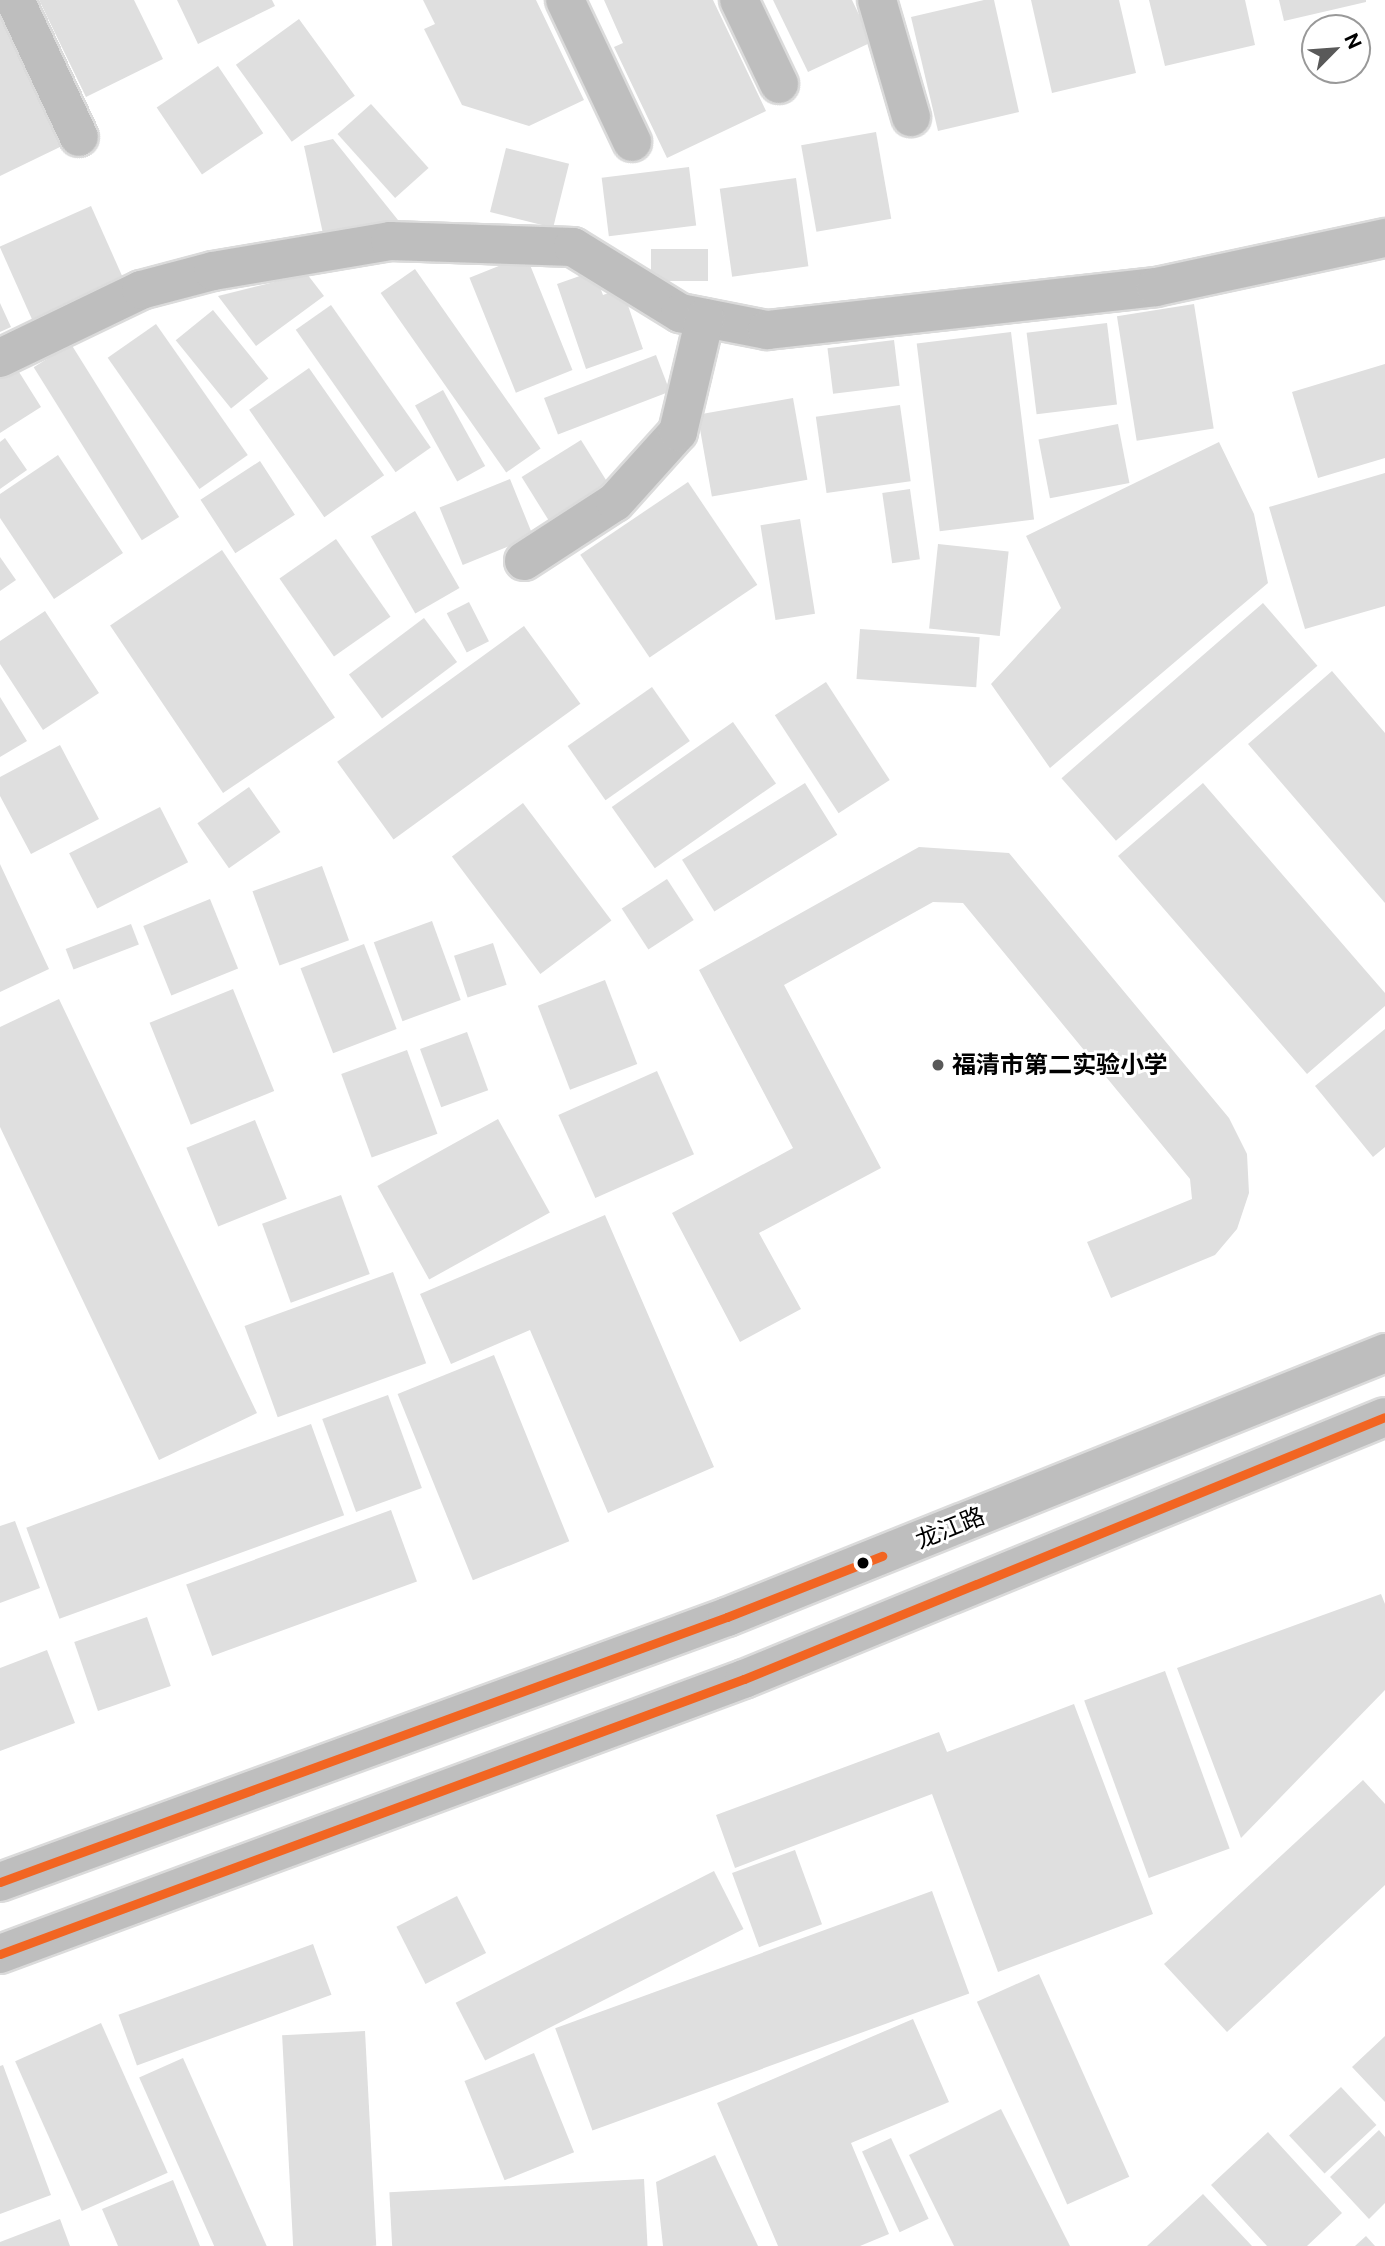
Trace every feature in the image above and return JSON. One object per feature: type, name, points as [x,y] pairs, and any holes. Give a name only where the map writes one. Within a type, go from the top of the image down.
[{"type":"main road","points":[[15,0],[79,137]]},
{"type":"main road","points":[[565,0],[632,142]]},
{"type":"main road","points":[[739,0],[779,84]]},
{"type":"main road","points":[[890,3],[911,117]]},
{"type":"main road","points":[[0,358],[141,290],[213,271],[390,241],[573,247],[680,313],[766,330],[1156,287],[1385,237]]},
{"type":"main road","points":[[524,561],[615,502],[678,432],[705,318]]},
{"type":"main road","name":"龙江路","points":[[0,1882],[727,1617],[1385,1353]]},
{"type":"main road","points":[[0,1954],[744,1679],[1385,1417]]},
{"type":"building","points":[[39,0],[134,0],[163,59],[86,97]]},
{"type":"building","points":[[177,0],[272,0],[275,6],[198,44]]},
{"type":"building","points":[[423,0],[536,0],[584,100],[529,126],[462,105],[424,29],[435,24]]},
{"type":"building","points":[[604,0],[713,0],[766,111],[667,158],[614,47],[623,43]]},
{"type":"building","points":[[773,0],[852,0],[872,42],[808,72]]},
{"type":"building","points":[[994,0],[1019,112],[938,131],[911,17]]},
{"type":"building","points":[[1031,0],[1119,0],[1136,73],[1052,93]]},
{"type":"building","points":[[1149,0],[1245,0],[1255,45],[1165,66]]},
{"type":"building","points":[[1279,0],[1366,0],[1314,14],[1301,14],[1301,17],[1284,21]]},
{"type":"building","points":[[0,17],[62,146],[0,176]]},
{"type":"building","points":[[299,19],[355,96],[292,142],[236,65]]},
{"type":"building","points":[[218,66],[263,133],[202,175],[157,107]]},
{"type":"building","points":[[371,104],[429,168],[395,198],[338,134]]},
{"type":"building","points":[[876,132],[891,219],[816,232],[801,145]]},
{"type":"building","points":[[333,139],[406,230],[325,243],[304,146]]},
{"type":"building","points":[[506,148],[569,164],[553,228],[490,212]]},
{"type":"building","points":[[689,167],[696,226],[609,236],[602,178]]},
{"type":"building","points":[[796,178],[808,266],[732,277],[720,189]]},
{"type":"building","points":[[91,206],[124,281],[33,322],[0,247]]},
{"type":"building","points":[[651,249],[708,249],[708,281],[651,281]]},
{"type":"building","points":[[526,255],[572,370],[516,393],[469,278]]},
{"type":"building","points":[[415,269],[541,448],[506,472],[381,293]]},
{"type":"building","points":[[594,271],[603,295],[622,288],[643,349],[586,369],[557,284]]},
{"type":"building","points":[[307,274],[324,296],[256,346],[218,296]]},
{"type":"building","points":[[0,303],[11,327],[0,332]]},
{"type":"building","points":[[1194,304],[1214,428],[1137,441],[1117,316]]},
{"type":"building","points":[[331,305],[431,448],[396,472],[296,330]]},
{"type":"building","points":[[213,310],[268,378],[231,409],[176,340]]},
{"type":"building","points":[[1107,323],[1117,404],[1037,414],[1027,333]]},
{"type":"building","points":[[156,324],[248,455],[199,489],[108,358]]},
{"type":"building","points":[[1011,332],[1034,520],[940,531],[917,344]]},
{"type":"building","points":[[894,340],[900,386],[833,394],[827,348]]},
{"type":"building","points":[[71,344],[179,517],[142,540],[34,367]]},
{"type":"building","points":[[656,355],[670,391],[558,434],[544,398]]},
{"type":"building","points":[[14,364],[41,407],[0,433],[0,373]]},
{"type":"building","points":[[1385,364],[1385,458],[1318,478],[1292,392]]},
{"type":"building","points":[[309,368],[384,475],[324,517],[249,410]]},
{"type":"building","points":[[443,390],[485,466],[457,482],[415,406]]},
{"type":"building","points":[[793,398],[807,480],[712,497],[697,415]]},
{"type":"building","points":[[900,405],[911,481],[827,493],[816,417]]},
{"type":"building","points":[[1118,424],[1129,483],[1050,498],[1038,439]]},
{"type":"building","points":[[5,438],[27,470],[0,489],[0,442]]},
{"type":"building","points":[[581,440],[613,492],[554,529],[522,477]]},
{"type":"building","points":[[1219,442],[1254,514],[1268,583],[1050,768],[991,684],[1061,608],[1026,536]]},
{"type":"building","points":[[58,455],[123,553],[54,599],[0,518],[0,494]]},
{"type":"building","points":[[260,461],[295,515],[235,553],[200,500]]},
{"type":"building","points":[[1385,473],[1385,606],[1305,629],[1269,507]]},
{"type":"building","points":[[510,479],[533,536],[463,565],[440,507]]},
{"type":"building","points":[[688,482],[757,585],[650,657],[580,555]]},
{"type":"building","points":[[910,489],[920,559],[892,563],[882,493]]},
{"type":"building","points":[[415,511],[460,588],[415,614],[371,536]]},
{"type":"building","points":[[800,519],[815,614],[776,620],[760,525]]},
{"type":"building","points":[[336,539],[390,617],[334,656],[279,579]]},
{"type":"building","points":[[938,544],[1009,551],[1000,636],[929,629]]},
{"type":"building","points":[[222,550],[335,717],[223,793],[110,625]]},
{"type":"building","points":[[0,557],[16,580],[0,591]]},
{"type":"building","points":[[469,602],[489,641],[467,653],[447,613]]},
{"type":"building","points":[[1263,603],[1317,666],[1116,841],[1061,778]]},
{"type":"building","points":[[45,611],[99,693],[43,730],[0,664],[0,641]]},
{"type":"building","points":[[424,618],[457,662],[382,718],[349,675]]},
{"type":"building","points":[[524,626],[580,704],[394,839],[337,762]]},
{"type":"building","points":[[860,629],[980,637],[976,687],[857,679]]},
{"type":"building","points":[[1332,671],[1385,733],[1385,903],[1248,744]]},
{"type":"building","points":[[826,682],[890,780],[839,813],[775,715]]},
{"type":"building","points":[[652,687],[690,741],[605,800],[568,746]]},
{"type":"building","points":[[0,697],[27,741],[0,757]]},
{"type":"building","points":[[733,722],[776,783],[655,868],[612,807]]},
{"type":"building","points":[[60,745],[99,819],[31,854],[0,796],[0,777]]},
{"type":"building","points":[[805,783],[837,835],[714,912],[682,860]]},
{"type":"building","points":[[1203,783],[1385,993],[1385,1006],[1307,1074],[1118,856]]},
{"type":"building","points":[[249,787],[281,832],[229,868],[197,823]]},
{"type":"building","points":[[523,803],[611,920],[540,974],[452,857]]},
{"type":"building","points":[[160,807],[188,862],[97,909],[69,853]]},
{"type":"building","points":[[919,847],[1009,853],[1229,1118],[1247,1154],[1249,1193],[1237,1229],[1215,1255],[1111,1298],[1087,1242],[1192,1199],[1190,1179],[963,903],[933,902],[784,985],[881,1168],[759,1233],[801,1309],[740,1342],[672,1213],[793,1148],[699,970]]},
{"type":"building","points":[[0,864],[49,969],[0,992]]},
{"type":"building","points":[[322,866],[349,940],[279,966],[252,891]]},
{"type":"building","points":[[667,879],[694,920],[648,950],[622,908]]},
{"type":"building","points":[[210,899],[238,969],[171,996],[143,926]]},
{"type":"building","points":[[432,921],[461,1000],[402,1021],[374,942]]},
{"type":"building","points":[[131,924],[139,945],[74,970],[66,949]]},
{"type":"building","points":[[493,943],[507,985],[468,998],[454,956]]},
{"type":"building","points":[[364,944],[397,1029],[333,1053],[301,968]]},
{"type":"building","points":[[605,980],[637,1064],[570,1090],[538,1006]]},
{"type":"building","points":[[233,989],[274,1091],[191,1125],[150,1023]]},
{"type":"building","points":[[59,999],[257,1413],[159,1460],[0,1127],[0,1027]]},
{"type":"building","points":[[1385,1029],[1385,1147],[1373,1157],[1315,1086]]},
{"type":"building","points":[[467,1032],[488,1090],[441,1107],[420,1049]]},
{"type":"building","points":[[407,1050],[437,1134],[372,1158],[341,1074]]},
{"type":"building","points":[[657,1071],[694,1154],[595,1198],[558,1115]]},
{"type":"building","points":[[498,1119],[550,1213],[429,1279],[377,1186]]},
{"type":"building","points":[[255,1120],[287,1199],[218,1227],[186,1148]]},
{"type":"building","points":[[341,1195],[370,1274],[291,1303],[262,1224]]},
{"type":"building","points":[[605,1215],[714,1467],[608,1513],[530,1330],[451,1364],[420,1294]]},
{"type":"building","points":[[393,1272],[426,1363],[278,1417],[245,1326]]},
{"type":"building","points":[[494,1355],[569,1541],[473,1580],[398,1394]]},
{"type":"building","points":[[388,1395],[422,1488],[356,1512],[322,1419]]},
{"type":"building","points":[[311,1424],[344,1515],[59,1619],[26,1528]]},
{"type":"building","points":[[391,1510],[417,1581],[212,1656],[186,1585]]},
{"type":"building","points":[[15,1521],[40,1588],[0,1603],[0,1526]]},
{"type":"building","points":[[1381,1594],[1385,1604],[1385,1690],[1241,1838],[1177,1668]]},
{"type":"building","points":[[147,1617],[171,1686],[98,1711],[74,1642]]},
{"type":"building","points":[[47,1650],[75,1723],[0,1751],[0,1668]]},
{"type":"building","points":[[1165,1671],[1230,1849],[1149,1878],[1084,1700]]},
{"type":"building","points":[[1074,1704],[1153,1914],[998,1972],[932,1794],[735,1868],[716,1815],[939,1732],[947,1752]]},
{"type":"building","points":[[1363,1780],[1385,1804],[1385,1885],[1227,2032],[1164,1964]]},
{"type":"building","points":[[795,1850],[822,1924],[759,1947],[732,1873]]},
{"type":"building","points":[[714,1871],[744,1929],[485,2061],[456,2003]]},
{"type":"building","points":[[932,1891],[969,1993],[592,2131],[555,2028]]},
{"type":"building","points":[[457,1896],[486,1953],[425,1984],[396,1927]]},
{"type":"building","points":[[313,1944],[331,1995],[137,2066],[118,2015]]},
{"type":"building","points":[[1039,1974],[1129,2177],[1067,2204],[977,2002]]},
{"type":"building","points":[[913,2019],[949,2102],[851,2143],[889,2234],[860,2246],[778,2246],[717,2103]]},
{"type":"building","points":[[101,2023],[168,2173],[82,2211],[15,2061]]},
{"type":"building","points":[[365,2031],[376,2246],[293,2246],[282,2035]]},
{"type":"building","points":[[1385,2036],[1385,2102],[1352,2067]]},
{"type":"building","points":[[534,2053],[574,2152],[505,2180],[464,2081]]},
{"type":"building","points":[[183,2058],[267,2246],[214,2246],[139,2078]]},
{"type":"building","points":[[3,2065],[51,2195],[0,2214],[0,2066]]},
{"type":"building","points":[[1341,2087],[1376,2125],[1325,2173],[1289,2135]]},
{"type":"building","points":[[1001,2109],[1070,2246],[954,2246],[909,2155]]},
{"type":"building","points":[[1379,2130],[1385,2137],[1385,2203],[1369,2219],[1330,2177]]},
{"type":"building","points":[[1268,2132],[1342,2213],[1307,2246],[1267,2246],[1211,2185]]},
{"type":"building","points":[[891,2138],[929,2219],[900,2232],[862,2152]]},
{"type":"building","points":[[715,2155],[758,2246],[663,2246],[656,2182]]},
{"type":"building","points":[[644,2179],[648,2246],[392,2246],[389,2192]]},
{"type":"building","points":[[173,2180],[200,2246],[118,2246],[102,2209]]},
{"type":"building","points":[[1203,2194],[1252,2246],[1147,2246]]},
{"type":"building","points":[[60,2219],[70,2246],[0,2246],[0,2242]]},
{"type":"building","points":[[1366,2236],[1375,2246],[1355,2246]]},
{"type":"transit line","points":[[0,1954],[744,1679],[1385,1417]]},
{"type":"transit line","points":[[0,1882],[727,1617],[882,1556]]},
{"type":"place","name":"福清市第二实验小学","points":[[938,1065]]}]
